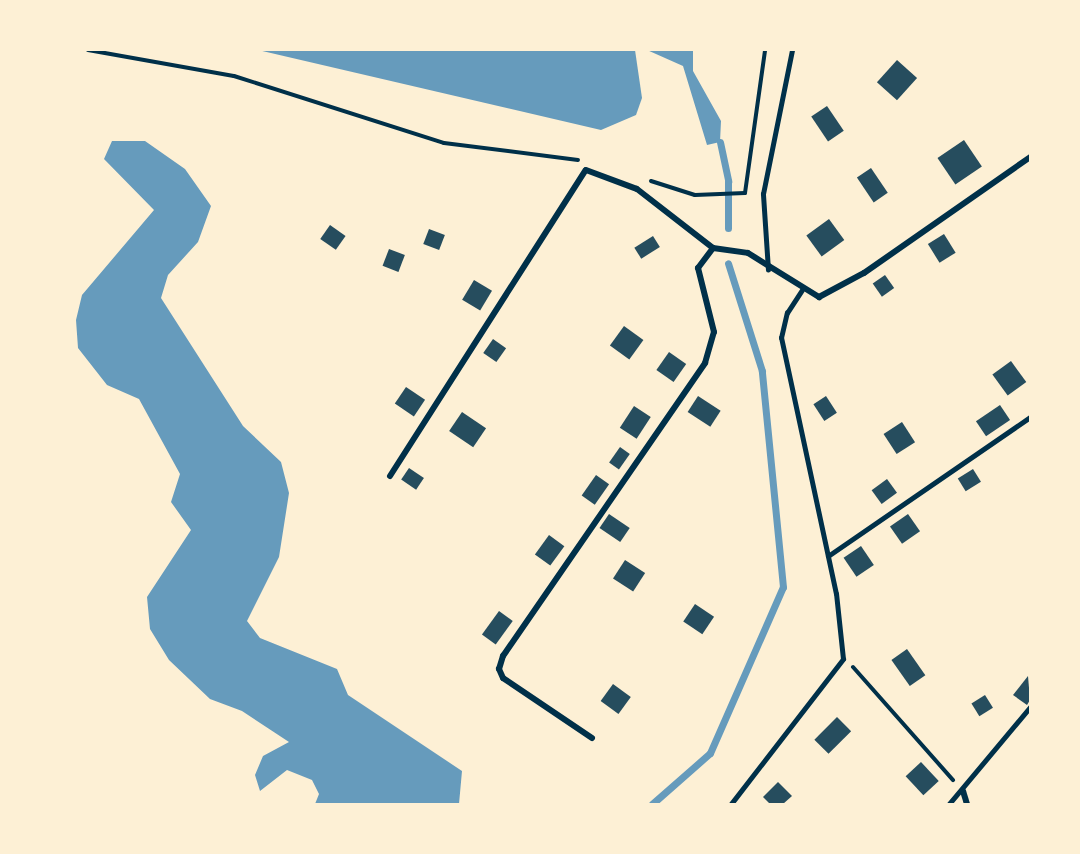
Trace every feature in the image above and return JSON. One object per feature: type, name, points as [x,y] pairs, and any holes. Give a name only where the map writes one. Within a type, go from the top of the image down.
[{"type":"street","points":[[390,476],[583,172],[637,189],[713,248],[748,253],[768,270],[819,297],[835,292],[1030,157]]},
{"type":"street","points":[[592,738],[503,678],[499,669],[503,656],[705,363],[714,332],[698,268],[713,248]]},
{"type":"street","points":[[963,791],[967,804]]},
{"type":"lane","points":[[768,270],[763,194],[792,50]]},
{"type":"lane","points":[[731,804],[843,659],[828,555],[781,338],[787,313],[802,290]]},
{"type":"lane","points":[[828,555],[1030,417]]},
{"type":"lane","points":[[950,804],[1030,707]]},
{"type":"path","points":[[88,50],[234,76],[444,143],[585,161]]},
{"type":"path","points":[[718,195],[745,193],[765,50]]},
{"type":"path","points":[[843,659],[864,675],[963,791]]},
{"type":"water","points":[[258,50],[635,50],[642,98],[636,115],[601,130]]},
{"type":"water","points":[[647,50],[693,50],[693,71],[721,121],[720,142],[707,145],[683,66]]},
{"type":"water","points":[[112,141],[145,141],[185,169],[211,206],[198,242],[168,275],[161,298],[243,426],[281,462],[289,493],[279,557],[247,621],[260,638],[337,669],[348,695],[462,771],[459,804],[315,804],[319,794],[312,780],[287,770],[260,791],[255,775],[263,756],[289,742],[242,711],[210,699],[169,660],[150,629],[147,597],[191,530],[171,502],[180,474],[139,399],[107,385],[78,348],[76,320],[82,295],[154,210],[104,159]]},
{"type":"building","points":[[897,60],[917,78],[897,100],[877,82]]},
{"type":"building","points":[[827,106],[844,131],[828,141],[811,117]]},
{"type":"building","points":[[964,140],[982,167],[955,184],[937,158]]},
{"type":"building","points":[[871,168],[888,193],[874,202],[857,178]]},
{"type":"building","points":[[829,219],[844,240],[822,256],[806,235]]},
{"type":"building","points":[[330,225],[346,236],[336,250],[320,239]]},
{"type":"building","points":[[429,229],[445,235],[439,250],[423,244]]},
{"type":"building","points":[[944,234],[956,253],[940,263],[928,244]]},
{"type":"building","points":[[653,236],[660,247],[641,259],[634,248]]},
{"type":"building","points":[[389,249],[405,255],[398,272],[383,266]]},
{"type":"building","points":[[885,275],[894,288],[882,297],[873,284]]},
{"type":"building","points":[[474,280],[492,291],[480,311],[462,300]]},
{"type":"building","points":[[624,326],[643,340],[629,360],[610,345]]},
{"type":"building","points":[[493,339],[506,348],[496,362],[483,353]]},
{"type":"building","points":[[669,352],[686,364],[674,382],[656,370]]},
{"type":"building","points":[[1011,361],[1026,382],[1008,396],[992,375]]},
{"type":"building","points":[[406,387],[425,400],[414,416],[395,404]]},
{"type":"building","points":[[698,396],[721,411],[710,427],[688,412]]},
{"type":"building","points":[[826,396],[837,413],[824,421],[813,404]]},
{"type":"building","points":[[1000,405],[1010,420],[986,436],[976,421]]},
{"type":"building","points":[[634,406],[651,417],[637,439],[620,428]]},
{"type":"building","points":[[462,412],[486,428],[473,447],[449,431]]},
{"type":"building","points":[[902,422],[915,442],[897,454],[884,434]]},
{"type":"building","points":[[620,447],[630,454],[619,469],[609,463]]},
{"type":"building","points":[[409,468],[424,478],[416,490],[401,480]]},
{"type":"building","points":[[973,469],[981,482],[966,491],[958,479]]},
{"type":"building","points":[[596,475],[609,484],[595,505],[582,495]]},
{"type":"building","points":[[887,479],[897,493],[882,504],[872,490]]},
{"type":"building","points":[[609,514],[630,528],[620,542],[599,528]]},
{"type":"building","points":[[908,514],[920,531],[902,544],[890,527]]},
{"type":"building","points":[[549,535],[564,546],[550,566],[535,554]]},
{"type":"building","points":[[861,546],[874,565],[856,577],[844,558]]},
{"type":"building","points":[[625,560],[645,573],[633,592],[613,578]]},
{"type":"building","points":[[695,604],[714,617],[702,634],[683,621]]},
{"type":"building","points":[[499,611],[513,621],[496,644],[482,634]]},
{"type":"building","points":[[907,649],[925,675],[910,686],[891,660]]},
{"type":"building","points":[[1028,676],[1030,700],[1027,705],[1013,695]]},
{"type":"building","points":[[613,684],[631,697],[618,714],[601,701]]},
{"type":"building","points":[[985,695],[993,708],[979,716],[971,703]]},
{"type":"building","points":[[837,717],[851,731],[829,754],[814,740]]},
{"type":"building","points":[[921,762],[939,781],[923,795],[906,776]]},
{"type":"building","points":[[778,782],[792,796],[783,804],[770,804],[763,797]]},
{"type":"waterway","points":[[720,142],[728,181],[728,228]]},
{"type":"waterway","points":[[652,804],[710,753],[783,587],[762,371],[728,263]]}]
